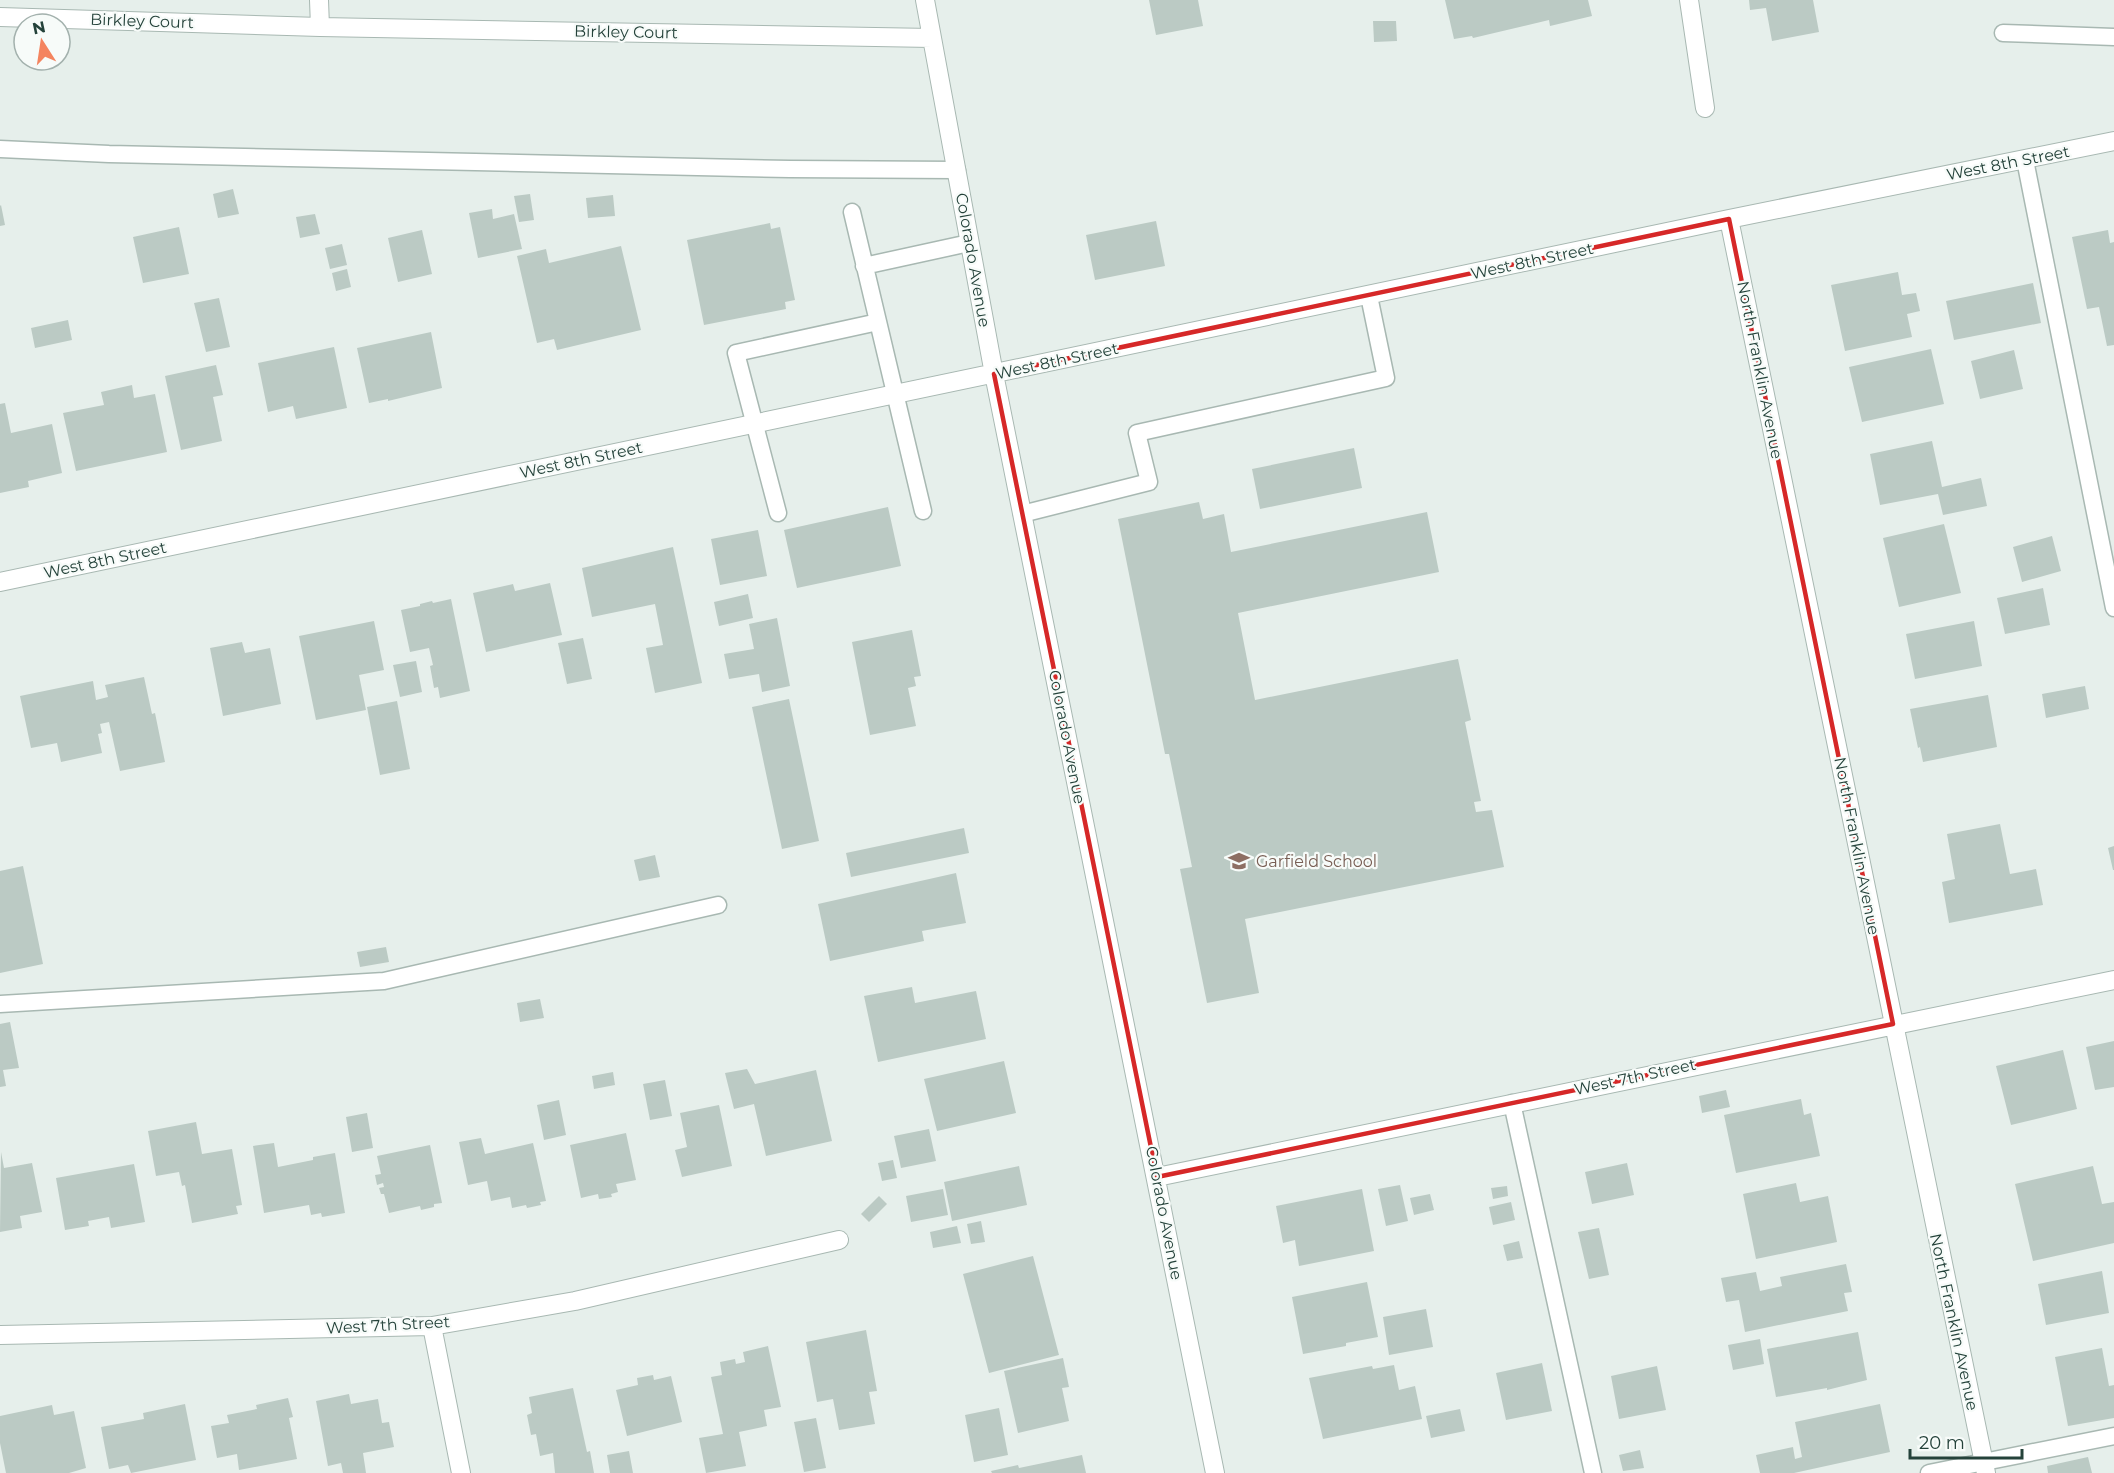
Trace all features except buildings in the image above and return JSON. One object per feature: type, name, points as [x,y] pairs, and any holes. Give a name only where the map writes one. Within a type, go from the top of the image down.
[{"type":"street","points":[[319,0],[320,27]]},
{"type":"street","name":"Colorado Avenue","points":[[925,0],[994,374],[1215,1473]]},
{"type":"street","points":[[1689,0],[1705,108]]},
{"type":"street","name":"Birkley Court","points":[[0,17],[320,27],[932,38]]},
{"type":"street","name":"West 8th Street","points":[[0,582],[1729,219],[2114,141]]},
{"type":"street","name":"North Franklin Avenue","points":[[1729,219],[1984,1467]]},
{"type":"street","name":"West 7th Street","points":[[1157,1177],[2114,980]]},
{"type":"street","name":"West 7th Street","points":[[0,1335],[432,1326],[575,1301],[839,1240]]},
{"type":"street","points":[[432,1326],[461,1473]]},
{"type":"lane","points":[[2003,33],[2114,37]]},
{"type":"lane","points":[[0,149],[778,169],[957,170]]},
{"type":"lane","points":[[2025,160],[2114,608]]},
{"type":"lane","points":[[852,212],[923,511]]},
{"type":"lane","points":[[864,266],[969,243]]},
{"type":"lane","points":[[1022,514],[1149,482],[1137,433],[1386,378],[1369,296]]},
{"type":"lane","points":[[778,513],[736,353],[878,322]]},
{"type":"lane","points":[[0,1004],[384,981],[718,905]]},
{"type":"lane","points":[[1512,1103],[1593,1473]]},
{"type":"lane","points":[[1929,1473],[1984,1467],[2114,1436]]},
{"type":"highlighted area","points":[[1729,219],[1893,1024],[1157,1177],[994,374]]},
{"type":"place","name":"Garfield School","points":[[1239,861]]}]
